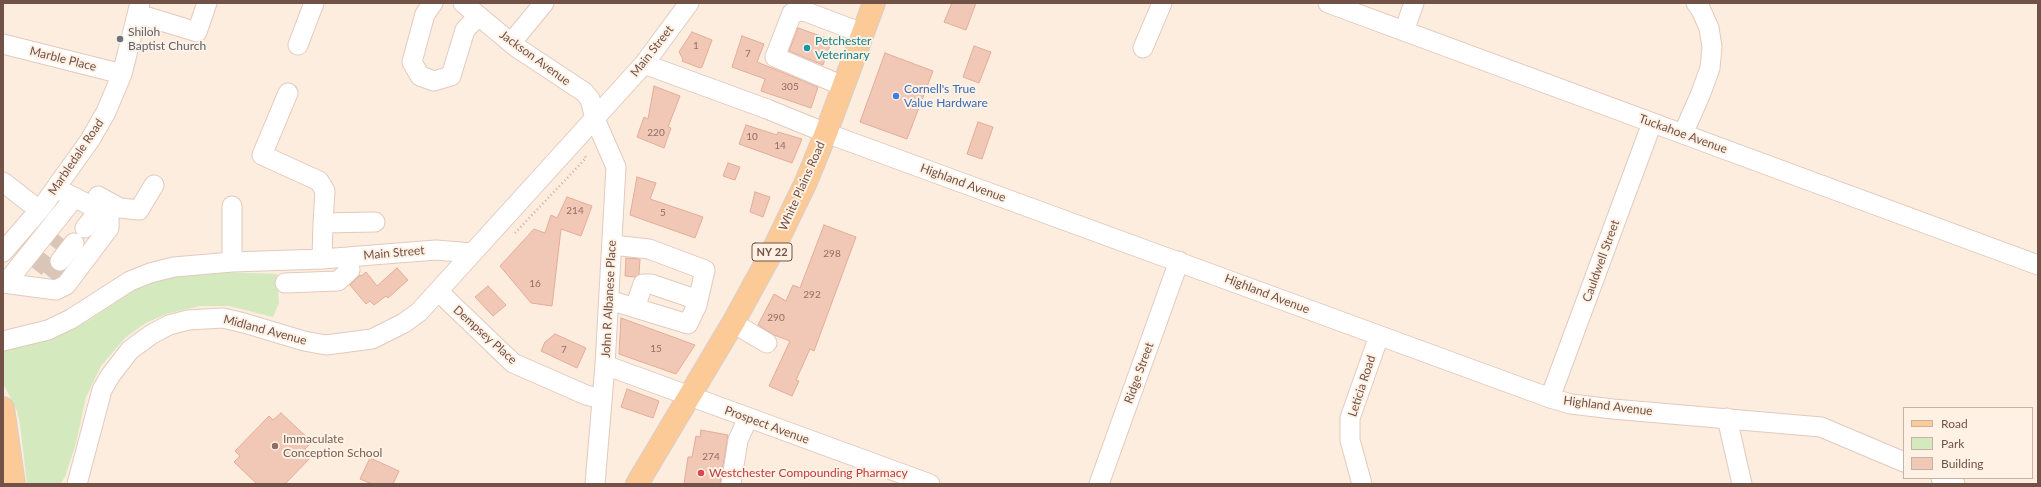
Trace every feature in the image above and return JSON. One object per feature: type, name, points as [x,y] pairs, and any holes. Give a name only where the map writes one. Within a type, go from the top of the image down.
[{"type":"main road","name":"White Plains Road","points":[[637,484],[733,323],[773,250],[806,182],[826,133],[874,3]]},
{"type":"main road","points":[[3,408],[14,484]]},
{"type":"street","points":[[139,8],[197,32],[207,3]]},
{"type":"street","points":[[298,45],[314,3]]},
{"type":"street","points":[[433,3],[425,14],[412,62],[420,76],[434,81],[451,76],[461,39],[465,30],[478,16]]},
{"type":"street","name":"Jackson Avenue","points":[[463,3],[511,43],[584,92],[590,99],[596,119]]},
{"type":"street","points":[[511,43],[544,3]]},
{"type":"street","name":"Main Street","points":[[3,341],[48,330],[66,322],[130,281],[150,273],[174,267],[232,262],[322,259],[436,250],[472,253],[596,119],[644,64],[689,3]]},
{"type":"street","points":[[1143,48],[1162,3]]},
{"type":"street","name":"Tuckahoe Avenue","points":[[1328,3],[2038,265]]},
{"type":"street","points":[[1404,31],[1414,3]]},
{"type":"street","points":[[1683,134],[1710,68],[1712,47],[1709,28],[1701,10],[1696,3]]},
{"type":"street","name":"Marbledale Road","points":[[3,252],[40,210],[94,133],[106,112],[122,74],[139,8]]},
{"type":"street","points":[[843,86],[775,57],[792,13],[804,11],[862,33]]},
{"type":"street","name":"Marble Place","points":[[3,44],[122,74]]},
{"type":"street","name":"Highland Avenue","points":[[644,64],[767,109],[826,133],[1550,398],[1571,404],[1613,409],[1821,427],[1903,462]]},
{"type":"street","points":[[288,93],[262,155],[319,181],[325,191],[322,259]]},
{"type":"street","name":"John R Albanese Place","points":[[595,484],[605,365],[616,167],[596,119]]},
{"type":"street","name":"Cauldwell Street","points":[[1550,398],[1652,123]]},
{"type":"street","points":[[3,182],[40,210]]},
{"type":"street","points":[[59,183],[120,208],[139,210],[154,186]]},
{"type":"street","points":[[59,183],[86,204],[109,215],[109,228],[66,285],[56,290],[25,281],[86,204]]},
{"type":"street","points":[[85,228],[86,204]]},
{"type":"street","points":[[84,262],[65,248],[86,204]]},
{"type":"street","points":[[232,206],[232,262]]},
{"type":"street","points":[[323,223],[375,222]]},
{"type":"street","points":[[609,300],[688,324],[698,300],[705,270],[649,249],[612,245]]},
{"type":"street","name":"Midland Avenue","points":[[77,484],[102,390],[110,376],[130,350],[152,334],[169,325],[188,320],[223,318],[304,341],[326,345],[345,344],[366,340],[389,332],[419,312],[439,292],[472,253]]},
{"type":"street","points":[[285,283],[338,281],[350,270],[348,257]]},
{"type":"street","name":"Ridge Street","points":[[1099,484],[1179,261]]},
{"type":"street","points":[[635,308],[643,284],[651,284],[698,300]]},
{"type":"street","name":"Dempsey Place","points":[[439,292],[513,363],[586,395],[602,398]]},
{"type":"street","points":[[733,323],[767,343]]},
{"type":"street","name":"Leticia Road","points":[[1362,484],[1350,440],[1350,418],[1379,336]]},
{"type":"street","name":"Prospect Avenue","points":[[605,365],[930,484]]},
{"type":"street","points":[[731,484],[738,440],[748,418]]},
{"type":"street","points":[[1727,418],[1742,484]]},
{"type":"street","points":[[1943,479],[1955,484]]},
{"type":"path","points":[[510,238],[586,158],[585,156]]},
{"type":"green space","points":[[222,272],[277,274],[279,303],[273,317],[229,306],[200,306],[166,314],[144,324],[125,338],[101,366],[86,397],[76,443],[65,477],[60,484],[27,484],[20,424],[17,411],[3,383],[3,351],[6,348],[28,345],[61,334],[88,321],[134,290],[155,281],[181,276]]},
{"type":"building","points":[[952,3],[976,3],[966,30],[944,22]]},
{"type":"building","name":"Petchester Veterinary","points":[[798,28],[832,40],[823,65],[789,51]]},
{"type":"building","points":[[692,32],[712,40],[702,67],[700,68],[682,61],[683,59],[679,52]]},
{"type":"building","points":[[742,36],[764,44],[757,62],[818,87],[811,108],[761,91],[765,79],[732,67]]},
{"type":"building","points":[[974,46],[991,52],[979,83],[963,77]]},
{"type":"building","name":"Cornell's True Value Hardware","points":[[885,53],[933,71],[907,139],[860,122]]},
{"type":"building","points":[[654,86],[680,96],[668,127],[671,128],[664,148],[637,137],[644,117],[648,119]]},
{"type":"building","points":[[978,122],[993,127],[982,159],[967,154]]},
{"type":"building","points":[[746,125],[777,135],[778,132],[802,139],[792,163],[739,144]]},
{"type":"building","points":[[728,163],[740,167],[735,180],[723,176]]},
{"type":"building","points":[[637,177],[656,183],[650,199],[703,217],[695,238],[630,215]]},
{"type":"building","points":[[755,192],[770,197],[763,217],[750,212]]},
{"type":"building","points":[[567,197],[592,206],[581,236],[561,229],[552,306],[531,303],[500,266],[534,229],[545,233],[551,215],[557,218]]},
{"type":"building","points":[[824,225],[856,237],[814,351],[810,349],[796,380],[799,381],[792,396],[769,386],[790,341],[774,335],[758,325],[774,294],[786,301],[793,285],[800,288]]},
{"type":"building","points":[[626,258],[640,259],[639,274],[635,277],[625,276]]},
{"type":"building","points":[[397,268],[408,280],[388,298],[386,296],[374,305],[370,301],[366,304],[350,285],[360,275],[361,276],[366,272],[377,286]]},
{"type":"building","points":[[488,286],[506,305],[493,316],[475,297]]},
{"type":"building","points":[[621,318],[695,345],[676,374],[619,354]]},
{"type":"building","points":[[555,334],[586,348],[577,368],[541,351],[545,342]]},
{"type":"building","points":[[627,389],[659,401],[653,418],[621,407]]},
{"type":"building","name":"Immaculate Conception School","points":[[281,413],[312,442],[305,449],[312,456],[285,484],[257,484],[234,462],[240,456],[235,451],[269,416],[273,420]]},
{"type":"building","points":[[701,430],[728,435],[720,484],[684,484],[688,457],[692,457],[696,436],[700,437]]},
{"type":"building","points":[[370,458],[399,471],[393,484],[372,484],[360,479]]},
{"type":"tunnel","points":[[34,269],[60,236]]},
{"type":"tunnel","points":[[48,276],[60,261]]},
{"type":"place","name":"Shiloh Baptist Church","points":[[120,39]]},
{"type":"place","name":"Petchester Veterinary","points":[[807,48]]},
{"type":"place","name":"Cornell's True Value Hardware","points":[[896,96]]},
{"type":"place","name":"Immaculate Conception School","points":[[275,446]]},
{"type":"place","name":"Westchester Compounding Pharmacy","points":[[701,473]]}]
